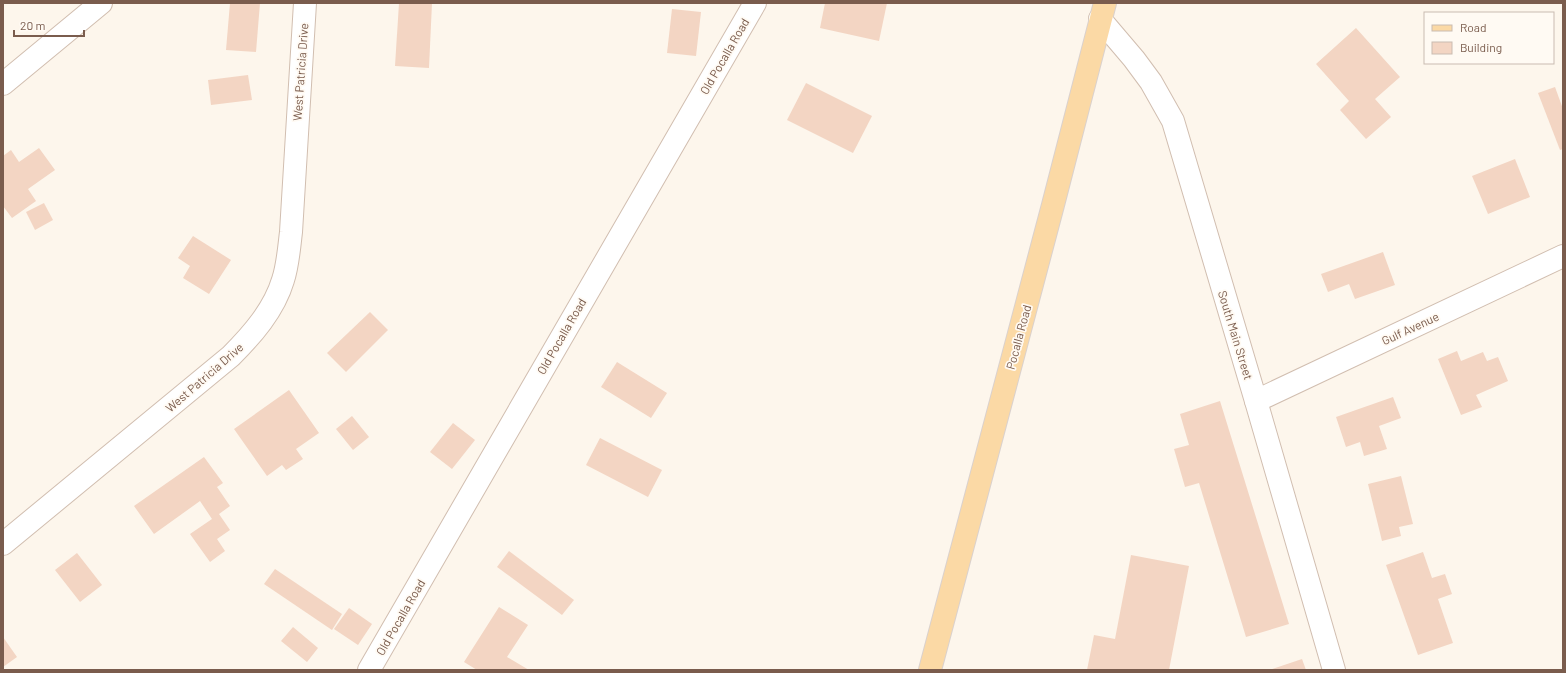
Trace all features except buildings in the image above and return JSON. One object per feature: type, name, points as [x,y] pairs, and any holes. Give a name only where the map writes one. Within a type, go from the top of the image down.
[{"type":"main road","name":"Pocalla Road","points":[[930,670],[1053,206],[1102,11]]},
{"type":"street","points":[[3,84],[101,3]]},
{"type":"street","name":"West Patricia Drive","points":[[3,544],[232,356],[249,338],[272,306],[283,281],[287,265],[291,232],[305,3]]},
{"type":"street","name":"Old Pocalla Road","points":[[369,670],[755,3]]},
{"type":"street","name":"South Main Street","points":[[1102,11],[1151,82],[1173,121],[1334,670]]},
{"type":"street","name":"Gulf Avenue","points":[[1256,401],[1563,256]]}]
